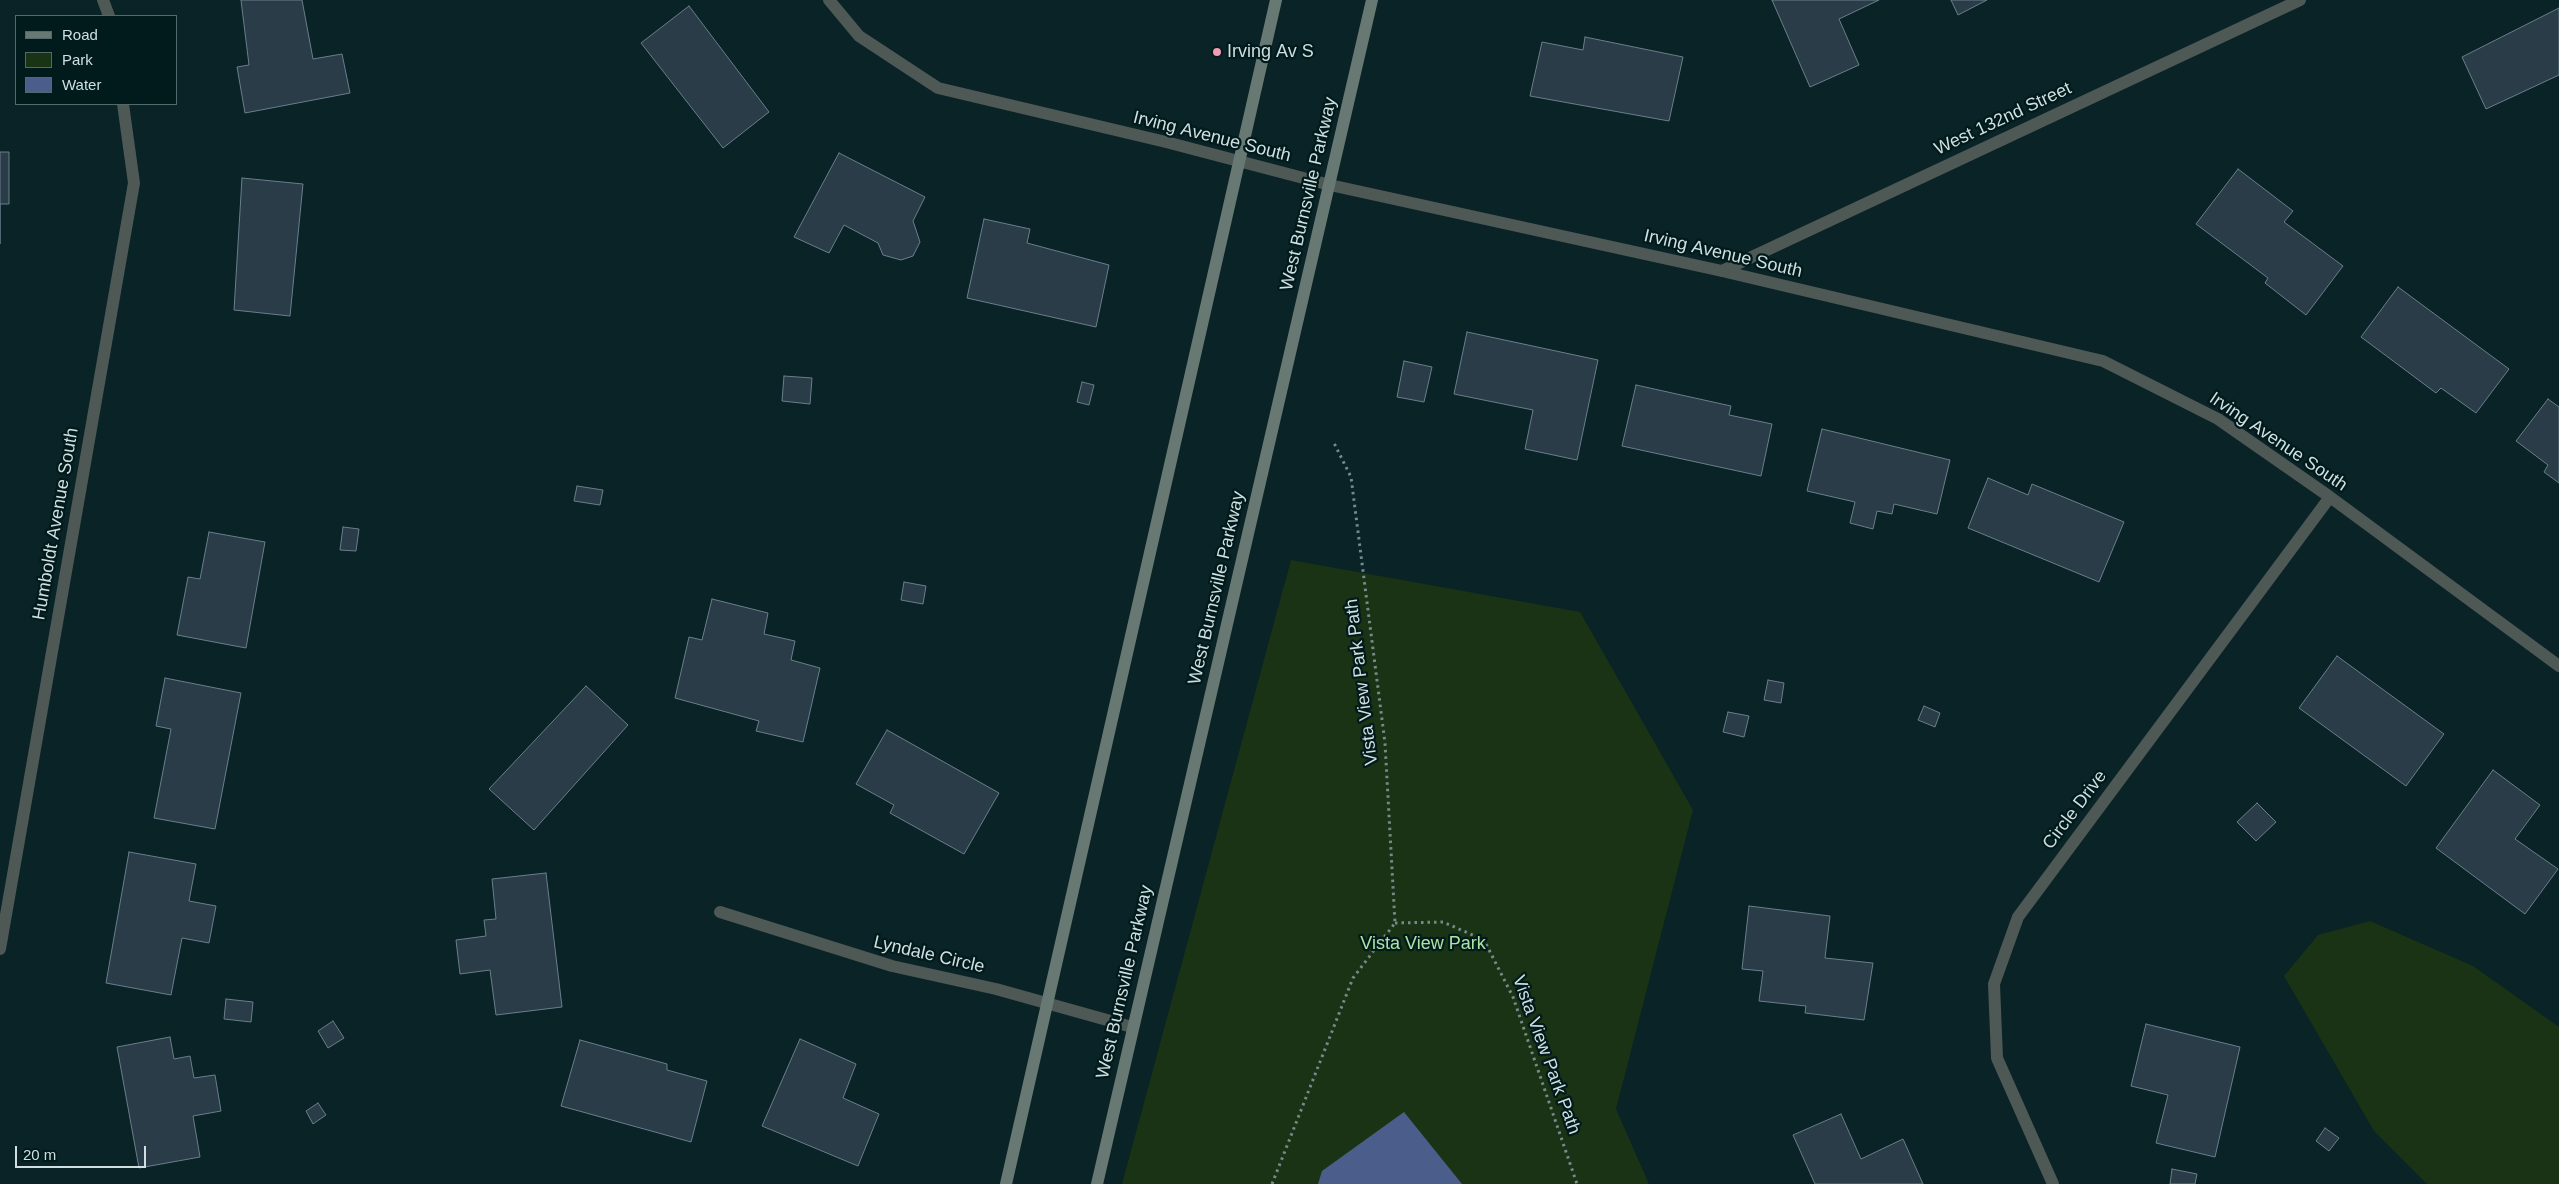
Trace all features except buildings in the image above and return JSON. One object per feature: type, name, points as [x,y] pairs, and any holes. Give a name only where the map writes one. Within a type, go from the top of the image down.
[{"type":"street","points":[[103,0],[109,15]]},
{"type":"street","name":"Irving Avenue South","points":[[828,0],[859,36],[938,88],[1330,185],[1722,271],[2103,361],[2218,419],[2330,496],[2559,666]]},
{"type":"street","points":[[1006,1184],[1276,0]]},
{"type":"street","name":"West Burnsville Parkway","points":[[1097,1184],[1372,0]]},
{"type":"street","name":"West 132nd Street","points":[[1722,271],[2300,0]]},
{"type":"street","name":"Humboldt Avenue South","points":[[0,949],[134,183],[123,105]]},
{"type":"street","name":"Circle Drive","points":[[2052,1184],[1997,1058],[1994,984],[2018,917],[2330,496]]},
{"type":"street","name":"Lyndale Circle","points":[[720,912],[892,966],[996,989],[1132,1027]]},
{"type":"path","name":"Vista View Park Path","points":[[1334,443],[1351,477],[1385,743],[1395,923],[1443,922],[1484,940],[1514,997],[1577,1184]]},
{"type":"path","points":[[1272,1184],[1353,978],[1395,923]]},
{"type":"green space","name":"Vista View Park","points":[[1291,560],[1580,612],[1693,810],[1616,1109],[1649,1184],[1122,1184]]},
{"type":"green space","points":[[2370,921],[2473,966],[2559,1027],[2559,1184],[2427,1184],[2374,1131],[2284,976],[2318,935]]},
{"type":"water","points":[[1404,1112],[1462,1184],[1318,1184],[1322,1171]]},
{"type":"place","name":"Irving Av S","points":[[1217,52]]}]
